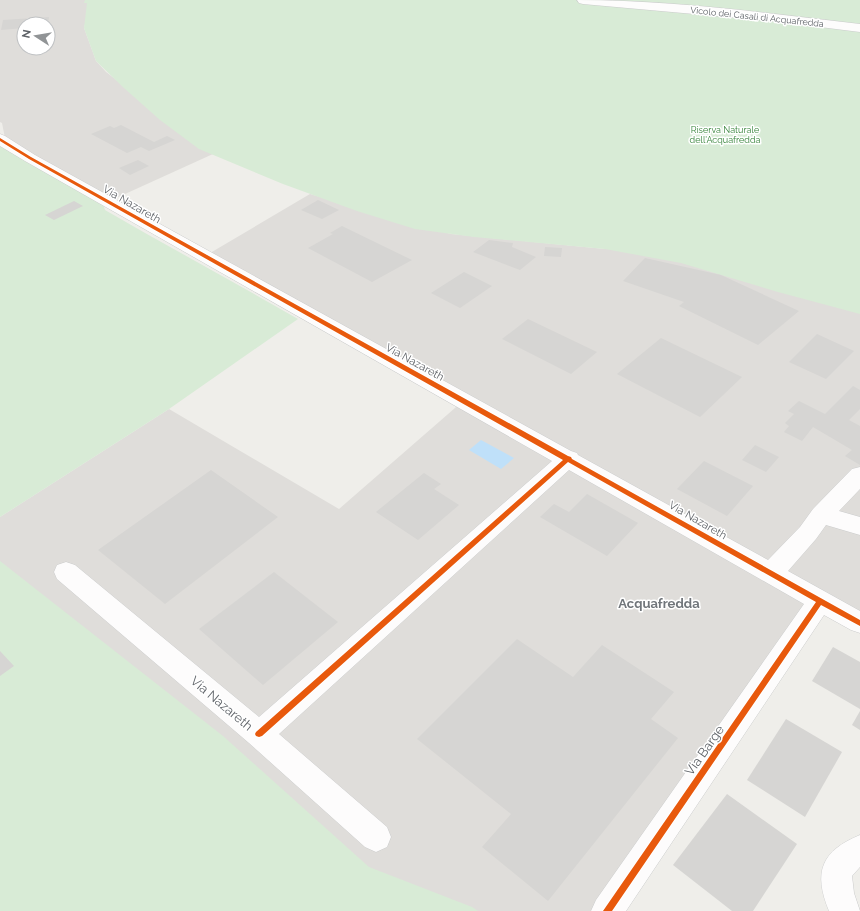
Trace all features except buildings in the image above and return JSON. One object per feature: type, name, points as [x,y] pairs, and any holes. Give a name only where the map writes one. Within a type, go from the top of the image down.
[{"type":"street","name":"Vicolo dei Casali di Acquafredda","points":[[583,0],[784,18],[860,28]]},
{"type":"street","name":"Via Nazareth","points":[[0,139],[30,158],[490,416],[568,458],[860,623]]},
{"type":"street","points":[[259,734],[568,458]]},
{"type":"street","points":[[771,573],[808,533],[821,515],[860,475]]},
{"type":"street","points":[[821,515],[860,526]]},
{"type":"street","name":"Via Nazareth","points":[[66,572],[259,734],[376,838]]},
{"type":"street","name":"Via Barge","points":[[606,911],[820,601]]},
{"type":"street","points":[[845,911],[837,892],[836,874],[845,859],[860,850]]},
{"type":"shaded area","points":[[0,0],[91,0],[84,28],[96,61],[106,72],[213,154],[103,204],[6,143],[2,123],[0,122]]},
{"type":"shaded area","points":[[310,194],[451,234],[605,249],[668,246],[860,313],[860,623],[821,601],[607,911],[200,911],[0,562],[0,517],[169,409],[339,509],[463,401],[205,256]]},
{"type":"green space","name":"Riserva Naturale dell'Acquafredda","points":[[85,0],[860,0],[860,314],[778,292],[681,263],[605,249],[474,237],[415,229],[357,211],[283,184],[199,149],[160,120],[124,88],[96,61],[84,28],[87,3],[84,3]]},
{"type":"green space","points":[[0,146],[103,204],[105,210],[298,319],[169,409],[0,517]]},
{"type":"green space","points":[[0,561],[223,736],[369,867],[472,907],[478,911],[0,911]]},
{"type":"water","points":[[481,440],[514,458],[501,469],[469,450]]},
{"type":"cycle path","points":[[0,139],[30,158],[860,623]]},
{"type":"cycle path","points":[[259,734],[569,458]]},
{"type":"cycle path","points":[[607,911],[820,601]]},
{"type":"district","name":"Acquafredda","points":[[659,603]]}]
